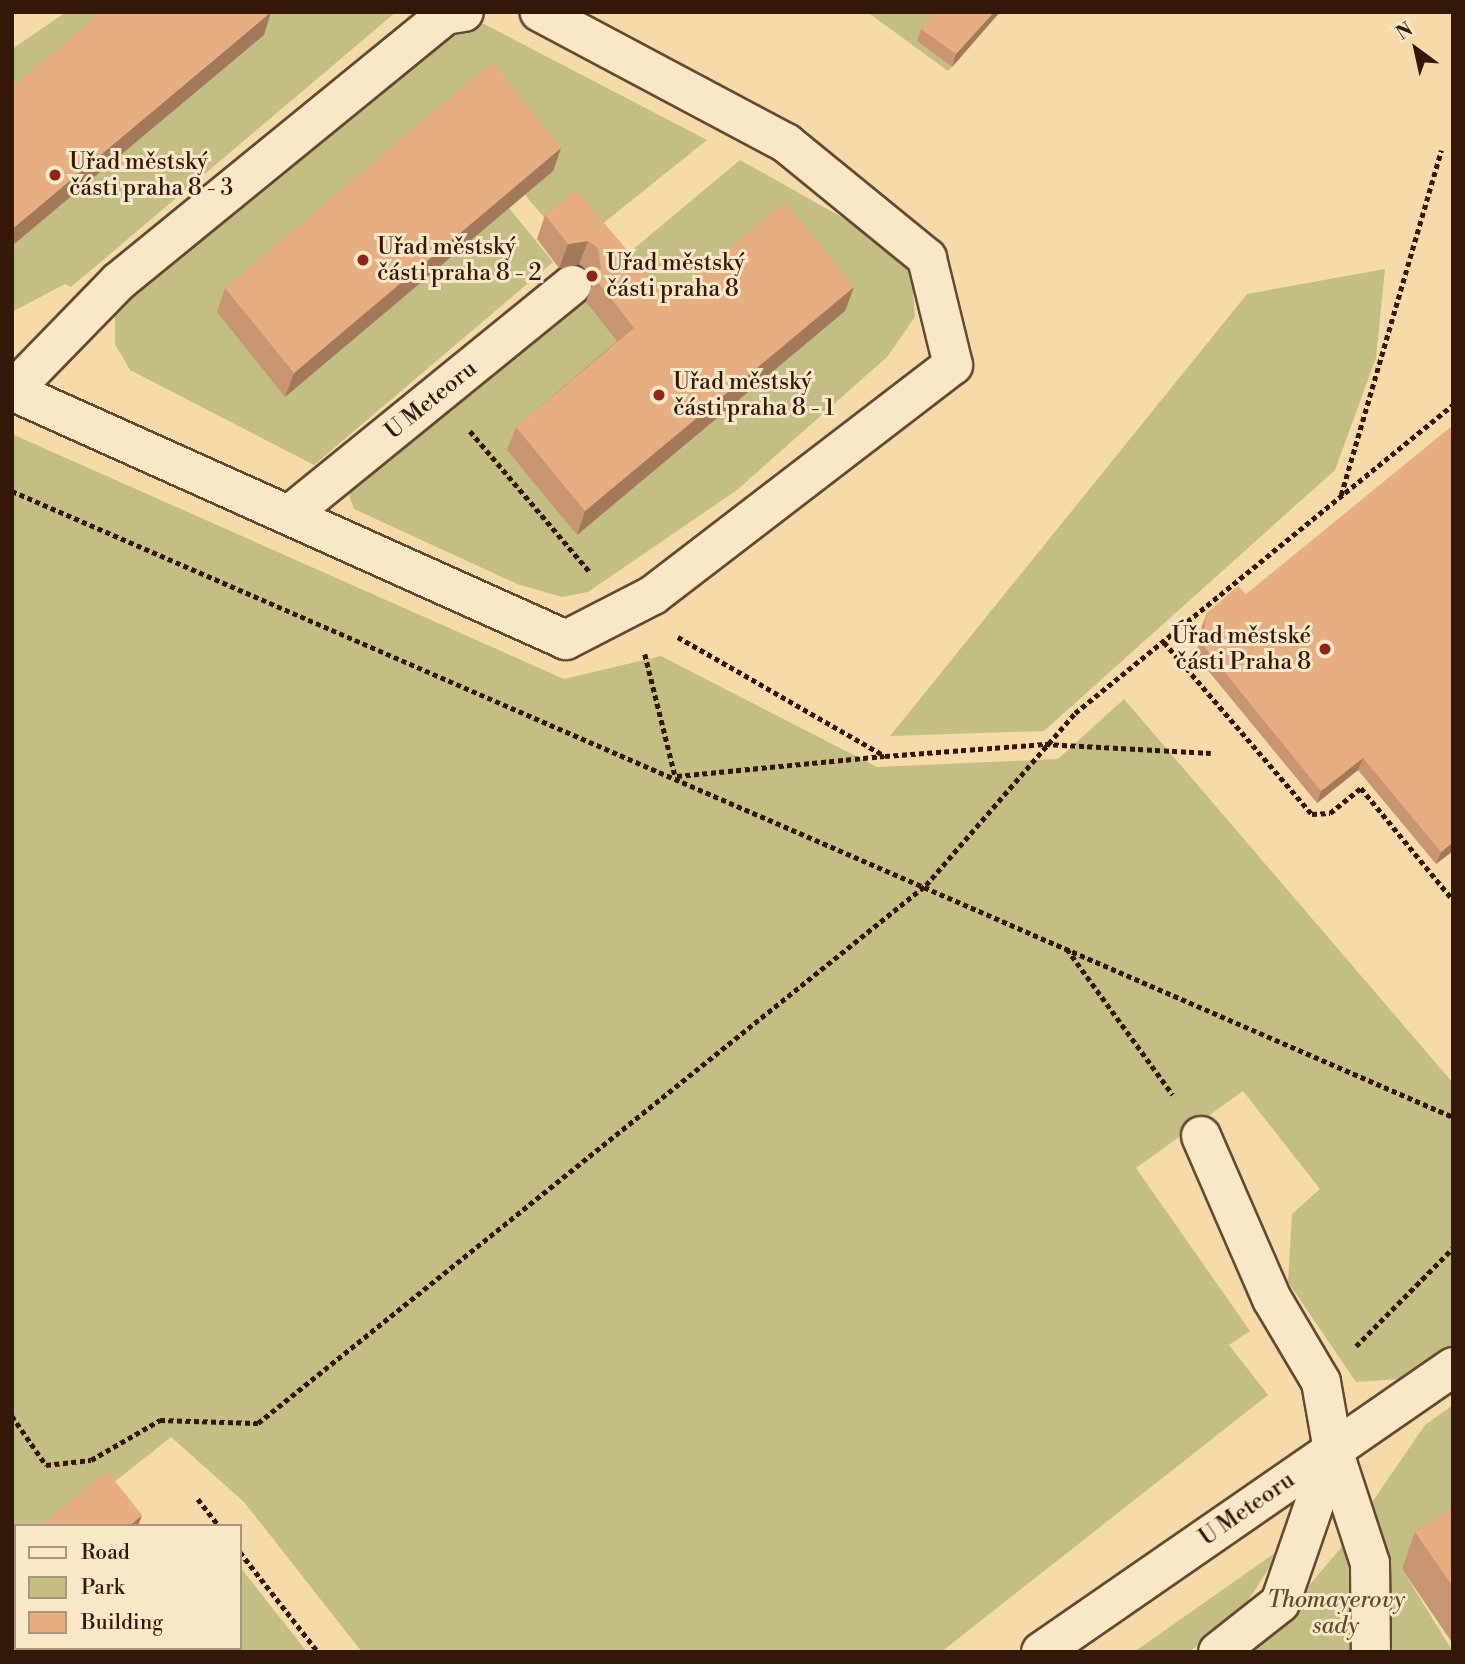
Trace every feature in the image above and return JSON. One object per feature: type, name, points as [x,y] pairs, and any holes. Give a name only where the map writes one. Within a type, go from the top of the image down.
[{"type":"street","points":[[464,12],[445,15],[118,282],[12,391],[566,640],[653,595],[953,365],[927,258],[786,143],[540,12]]},
{"type":"street","name":"U Meteoru","points":[[289,515],[572,285]]},
{"type":"street","points":[[1200,1136],[1272,1299],[1321,1382],[1333,1450],[1370,1563],[1371,1652]]},
{"type":"street","name":"U Meteoru","points":[[1041,1652],[1453,1367]]},
{"type":"street","points":[[1219,1652],[1280,1603],[1333,1450]]},
{"type":"path","points":[[1341,495],[1441,150]]},
{"type":"path","points":[[438,393],[622,610]]},
{"type":"path","points":[[12,1416],[47,1465],[91,1460],[160,1420],[258,1423],[926,885],[1045,744],[1164,642],[1453,405]]},
{"type":"path","points":[[12,491],[676,776],[1453,1117]]},
{"type":"path","points":[[668,631],[885,755]]},
{"type":"path","points":[[1164,642],[1312,814],[1331,813],[1361,789],[1453,900]]},
{"type":"path","points":[[643,647],[676,776]]},
{"type":"path","points":[[676,776],[885,755],[1045,744],[1211,753]]},
{"type":"path","points":[[1066,947],[1200,1136]]},
{"type":"path","points":[[1321,1382],[1453,1248]]},
{"type":"path","points":[[198,1499],[217,1524]]},
{"type":"path","points":[[242,1555],[318,1652]]},
{"type":"green space","points":[[66,12],[121,12],[12,103],[12,49]]},
{"type":"green space","points":[[245,12],[396,12],[71,287],[65,284],[12,312],[12,246],[263,35]]},
{"type":"green space","points":[[941,12],[917,41],[952,67],[948,71],[870,14]]},
{"type":"green space","points":[[484,24],[707,140],[571,249],[525,195],[552,171],[509,208],[553,262],[314,465],[130,370],[115,344],[115,307],[446,27]]},
{"type":"green space","points":[[740,160],[879,238],[912,276],[915,317],[887,357],[737,490],[588,592],[562,597],[517,584],[354,509],[349,495],[360,481],[598,289],[639,339],[577,534],[845,311],[659,323],[612,267]]},
{"type":"green space","points":[[1385,269],[1376,358],[1335,470],[1044,731],[890,736],[1247,294]]},
{"type":"green space","points":[[12,434],[564,679],[661,656],[877,767],[1058,759],[1124,699],[1453,1083],[1453,1345],[1401,1379],[1356,1382],[1288,1282],[1292,1214],[1320,1189],[1243,1091],[1136,1168],[1250,1331],[1229,1345],[1268,1395],[941,1652],[362,1652],[244,1502],[171,1437],[62,1524],[14,1524],[12,1563]]},
{"type":"green space","name":"Thomayerovy sady","points":[[1453,1405],[1453,1539],[1402,1569],[1453,1652],[1234,1652],[1290,1608],[1340,1549],[1425,1425]]},
{"type":"green space","points":[[1282,1548],[1240,1613],[1189,1652],[1134,1652]]},
{"type":"green space","points":[[242,1570],[307,1652],[12,1652],[242,1650]]},
{"type":"building","name":"Uřad městský části praha 8 - 3","points":[[101,12],[271,12],[12,229],[12,87]]},
{"type":"building","points":[[935,12],[994,12],[956,54],[921,29]]},
{"type":"building","name":"Uřad městský části praha 8 - 2","points":[[492,62],[561,148],[294,373],[225,288]]},
{"type":"building","name":"Uřad městský části praha 8 - 1","points":[[576,190],[668,299],[785,202],[854,287],[585,511],[516,427],[634,328],[595,278],[601,268],[598,248],[588,241],[568,244],[545,215]]},
{"type":"building","name":"Úřad městské části Praha 8","points":[[1453,425],[1453,842],[1441,852],[1363,758],[1321,791],[1201,643],[1207,613],[1238,586],[1246,594]]},
{"type":"building","points":[[107,1471],[142,1515],[131,1524],[42,1524]]},
{"type":"building","points":[[1453,1507],[1453,1587],[1415,1532]]},
{"type":"building","points":[[14,1546],[12,1620],[12,1548]]},
{"type":"place","name":"Uřad městský části praha 8 - 3","points":[[55,175]]},
{"type":"place","name":"Uřad městský části praha 8 - 2","points":[[363,260]]},
{"type":"place","name":"Uřad městský části praha 8","points":[[592,276]]},
{"type":"place","name":"Uřad městský části praha 8 - 1","points":[[659,395]]},
{"type":"place","name":"Úřad městské části Praha 8","points":[[1325,649]]}]
